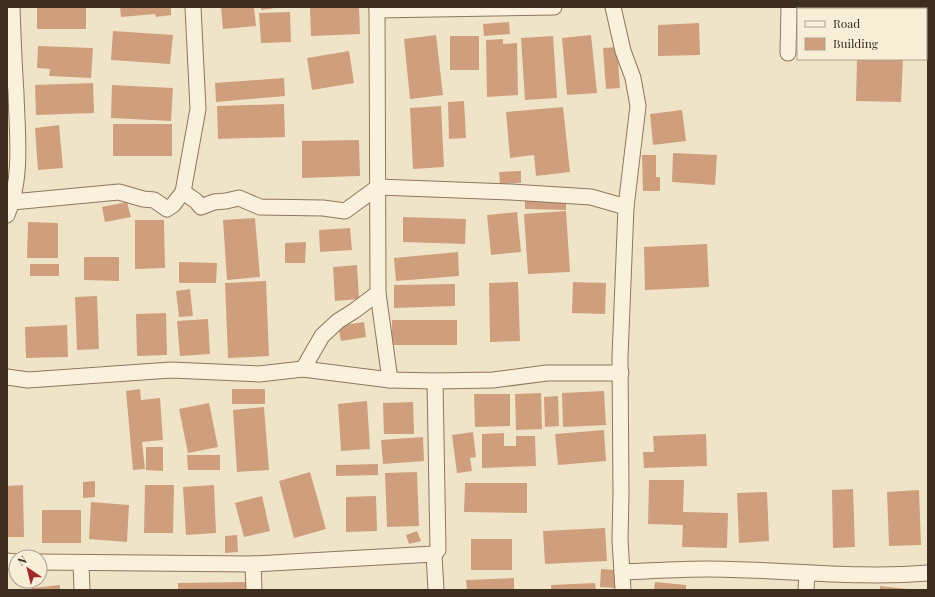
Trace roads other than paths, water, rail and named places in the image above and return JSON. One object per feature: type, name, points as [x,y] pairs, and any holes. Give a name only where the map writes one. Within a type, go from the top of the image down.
[{"type":"street","points":[[12,7],[18,134],[17,177],[10,209],[119,192],[154,200],[167,209],[173,205],[183,192],[198,109],[193,7]]},
{"type":"street","points":[[390,380],[378,293],[377,9],[554,7]]},
{"type":"street","points":[[613,7],[623,51],[633,78],[638,106],[626,207],[620,357],[620,540],[623,590]]},
{"type":"street","points":[[788,53],[789,7]]},
{"type":"street","points":[[183,192],[196,201],[201,207],[214,202],[239,198],[260,207],[323,208],[345,211],[378,187],[512,192],[591,197],[626,207]]},
{"type":"street","points":[[304,369],[322,336],[338,321],[378,293]]},
{"type":"street","points":[[7,376],[28,380],[171,370],[259,374],[304,369],[390,380],[435,381],[493,380],[547,373],[621,373]]},
{"type":"street","points":[[48,562],[253,564],[434,554],[438,550],[435,381]]},
{"type":"street","points":[[434,554],[436,590]]},
{"type":"street","points":[[81,563],[82,590]]},
{"type":"street","points":[[253,564],[254,590]]},
{"type":"street","points":[[622,572],[707,569],[907,575],[928,573]]},
{"type":"street","points":[[806,590],[808,573]]}]
